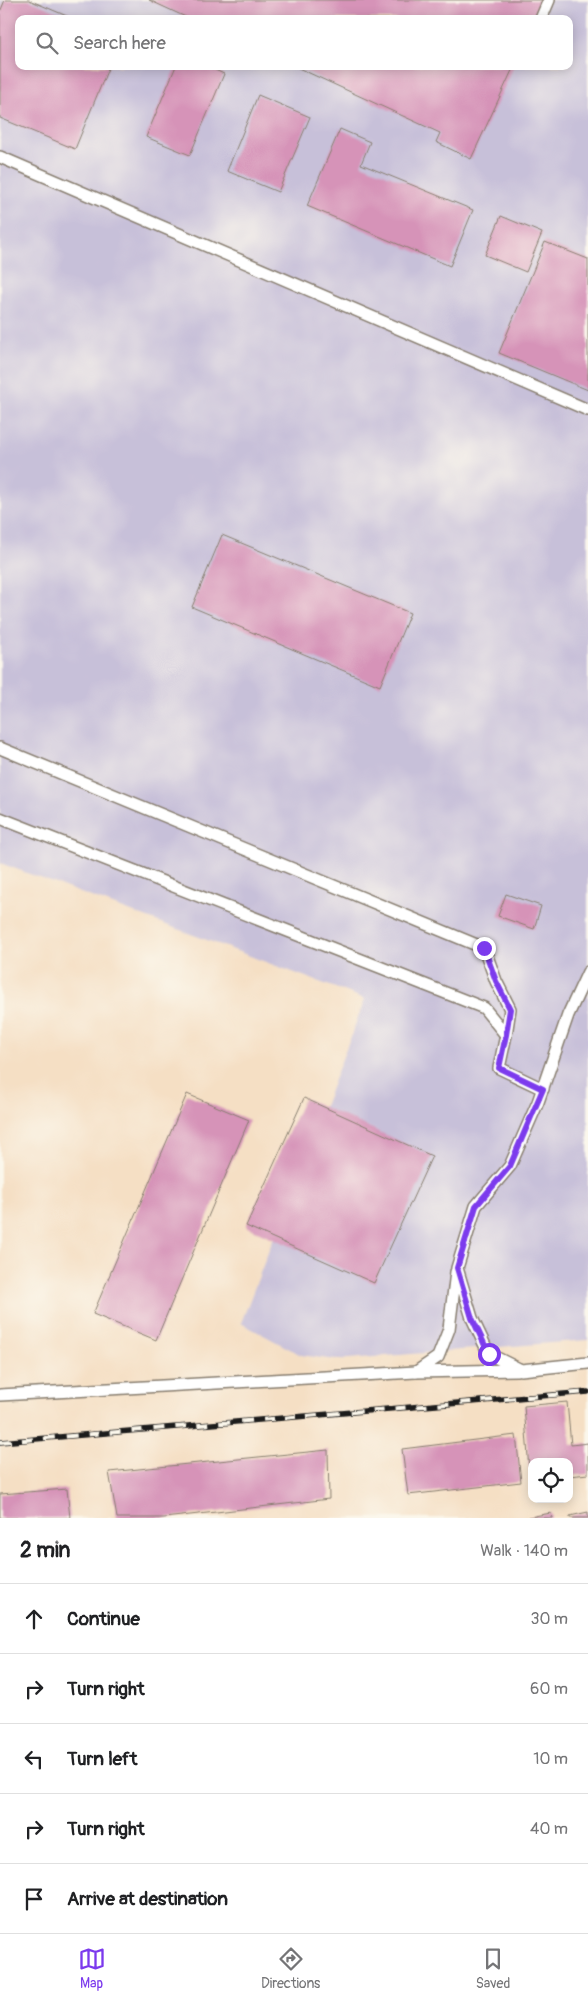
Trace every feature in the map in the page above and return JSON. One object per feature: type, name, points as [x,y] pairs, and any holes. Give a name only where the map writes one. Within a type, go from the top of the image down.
[{"type":"lane","points":[[543,15],[549,0]]},
{"type":"lane","points":[[0,157],[588,410]]},
{"type":"lane","points":[[0,748],[484,948],[496,981],[510,1009],[499,1068],[543,1089]]},
{"type":"lane","points":[[0,818],[484,1008],[506,1035]]},
{"type":"lane","points":[[416,1372],[438,1357],[449,1329],[457,1268],[476,1206],[510,1166],[543,1089],[568,1016],[588,972]]},
{"type":"lane","points":[[457,1268],[472,1318],[489,1354],[521,1370]]},
{"type":"lane","points":[[0,1394],[416,1372],[521,1370],[588,1363]]},
{"type":"shaded area","points":[[0,0],[588,0],[588,1340],[336,1360],[301,1355],[241,1323],[365,999],[0,863]]},
{"type":"building","points":[[5,0],[29,0],[65,15],[15,15],[15,70],[107,70],[75,149],[0,118],[0,12]]},
{"type":"building","points":[[149,0],[544,0],[538,15],[181,15]]},
{"type":"building","points":[[174,70],[215,70],[224,74],[190,155],[146,137]]},
{"type":"building","points":[[303,70],[512,70],[471,159],[436,142],[440,133]]},
{"type":"building","points":[[258,95],[310,117],[278,192],[227,171]]},
{"type":"building","points":[[340,129],[370,142],[361,164],[473,210],[450,266],[307,206]]},
{"type":"building","points":[[501,216],[542,233],[526,272],[485,255]]},
{"type":"building","points":[[545,242],[588,259],[588,390],[499,353]]},
{"type":"building","points":[[222,535],[410,613],[380,686],[192,607]]},
{"type":"building","points":[[506,894],[541,906],[534,929],[498,916]]},
{"type":"building","points":[[187,1094],[249,1120],[156,1340],[93,1314]]},
{"type":"building","points":[[304,1098],[432,1156],[374,1283],[246,1226]]},
{"type":"building","points":[[567,1402],[571,1445],[588,1443],[588,1474],[573,1476],[573,1458],[528,1458],[524,1406]]},
{"type":"building","points":[[516,1435],[521,1482],[408,1495],[402,1449]]},
{"type":"building","points":[[328,1450],[329,1499],[164,1518],[117,1518],[109,1472]]},
{"type":"building","points":[[67,1489],[70,1518],[0,1518],[0,1494]]},
{"type":"building","points":[[588,1512],[588,1518],[570,1518],[570,1516]]},
{"type":"building","points":[[551,1513],[552,1518],[529,1518],[529,1517]]},
{"type":"railway","points":[[0,1442],[588,1392]]},
{"type":"route","points":[[484,948],[496,981],[510,1009],[499,1068],[543,1089],[510,1166],[476,1206],[457,1268],[472,1318],[489,1354]]}]
